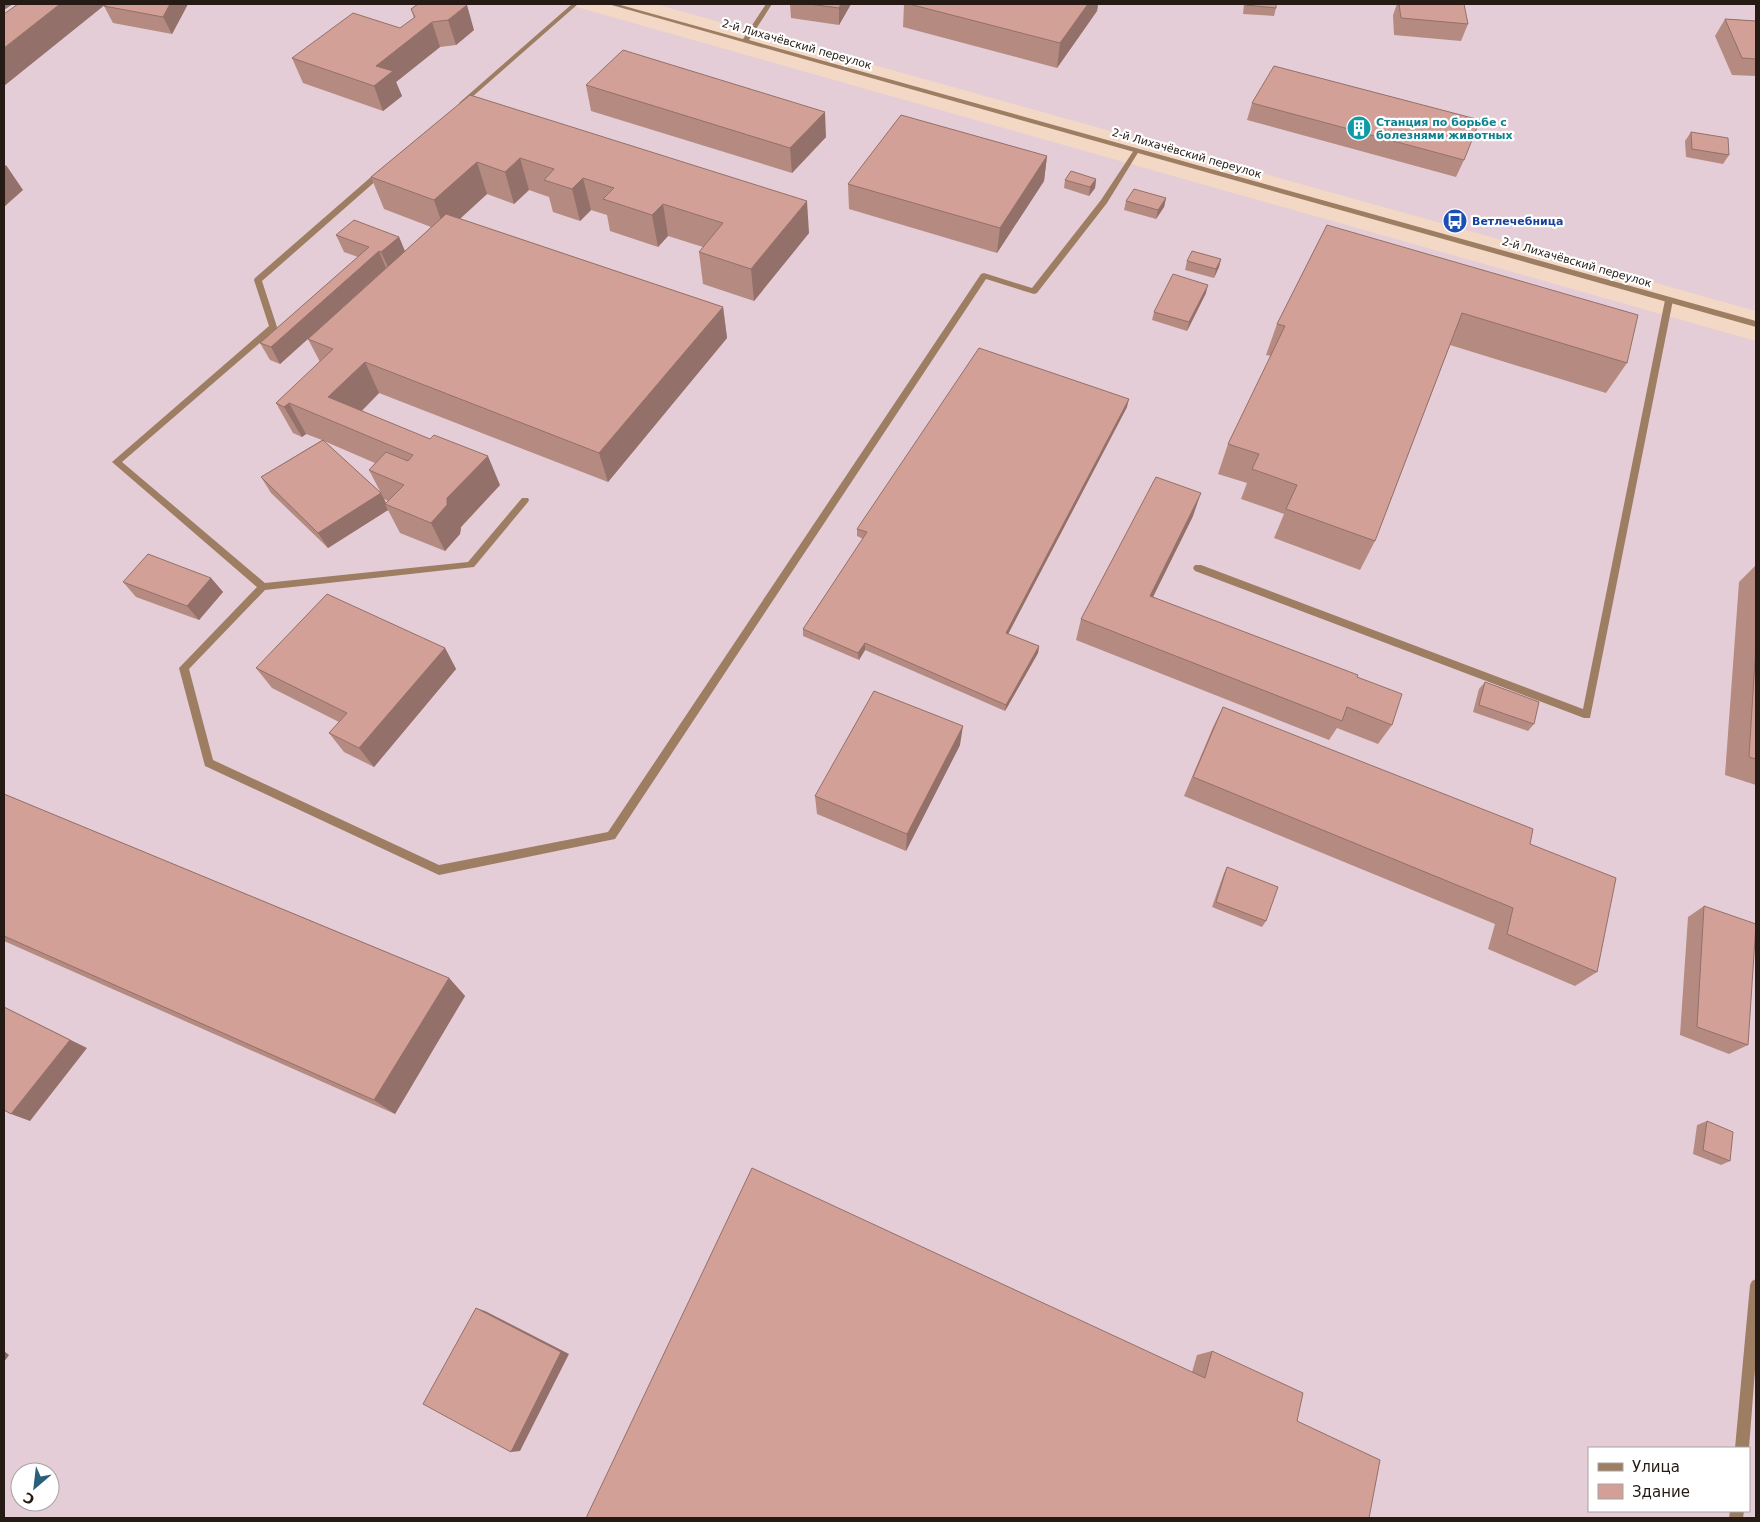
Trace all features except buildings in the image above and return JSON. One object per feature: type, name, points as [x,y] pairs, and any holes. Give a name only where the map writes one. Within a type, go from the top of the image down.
[{"type":"street","points":[[452,112],[575,4]]},
{"type":"street","name":"2-й Лихачёвский переулок","points":[[611,4],[1756,324]]},
{"type":"street","points":[[745,41],[769,4]]},
{"type":"street","points":[[524,500],[471,565],[263,587],[184,668],[209,763],[439,870],[611,836],[984,276],[1034,291],[1104,201],[1136,151]]},
{"type":"street","points":[[263,587],[116,462],[273,327],[258,280],[393,164]]},
{"type":"street","points":[[1198,568],[1587,715],[1669,300]]},
{"type":"street","points":[[1742,1447],[1756,1285]]},
{"type":"shaded area","points":[[4,4],[566,4],[1756,341],[1756,1518],[4,1518]]},
{"type":"shaded area","points":[[655,4],[1756,4],[1756,311]]},
{"type":"place","name":"Станция по борьбе с болезнями животных","points":[[1359,128]]},
{"type":"place","name":"Ветлечебница","points":[[1455,221]]}]
